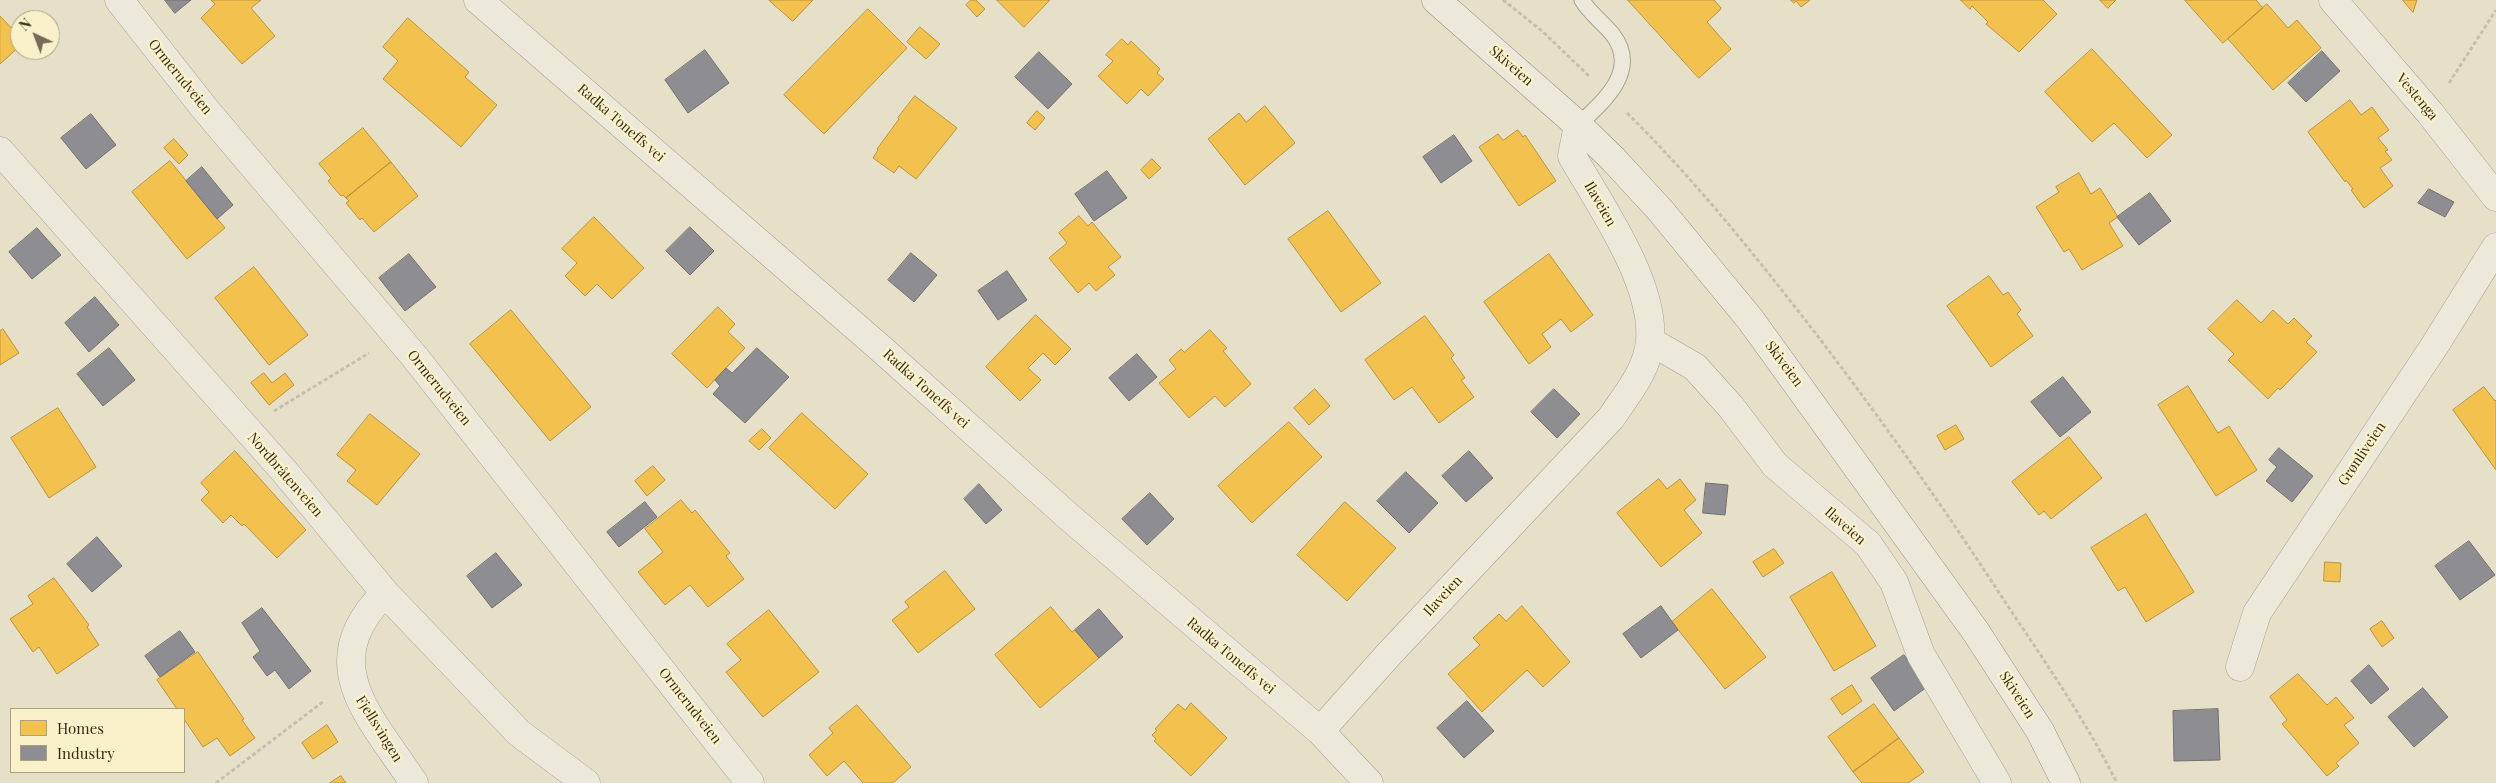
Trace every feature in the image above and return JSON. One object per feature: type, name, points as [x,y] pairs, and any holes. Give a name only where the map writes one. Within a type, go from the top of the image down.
[{"type":"street","name":"Ormerudveien","points":[[119,0],[206,109],[414,356],[750,783]]},
{"type":"street","name":"Radka Toneffs vei","points":[[478,0],[878,346],[1069,517],[1320,731],[1369,783]]},
{"type":"street","name":"Skiveien","points":[[1436,0],[1578,125],[1660,210],[1750,319],[1976,632],[2040,731],[2066,783]]},
{"type":"street","name":"Vestenga","points":[[2333,0],[2430,113],[2496,197]]},
{"type":"street","name":"Ilaveien","points":[[1320,731],[1390,653],[1611,418],[1640,375],[1650,340],[1646,295],[1625,248],[1572,156],[1578,125]]},
{"type":"street","name":"Nordbråtenveien","points":[[0,151],[284,471],[386,593],[519,733],[586,783]]},
{"type":"street","name":"Grønliveien","points":[[2240,667],[2257,614],[2435,345],[2496,247]]},
{"type":"street","name":"Ilaveien","points":[[1650,340],[1695,368],[1731,407],[1775,465],[1868,544],[1894,582],[1921,655],[1997,783]]},
{"type":"street","name":"Fjellsvingen","points":[[386,593],[367,611],[355,635],[350,670],[357,697],[414,783]]},
{"type":"lane","points":[[1578,125],[1610,96],[1622,69],[1622,52],[1614,35],[1582,0]]},
{"type":"path","points":[[2430,113],[2496,10]]},
{"type":"path","points":[[272,412],[348,365]]},
{"type":"path","points":[[216,783],[352,680]]},
{"type":"building: Homes","points":[[211,0],[261,0],[251,8],[275,36],[242,64],[201,18],[215,4]]},
{"type":"building: Homes","points":[[769,0],[813,0],[793,21]]},
{"type":"building: Homes","points":[[971,0],[976,0],[985,9],[977,17],[966,5]]},
{"type":"building: Homes","points":[[997,0],[1050,0],[1024,27]]},
{"type":"building: Homes","points":[[1628,0],[1714,0],[1721,8],[1707,22],[1731,49],[1699,78]]},
{"type":"building: Homes","points":[[1791,0],[1810,0],[1801,7],[1796,1],[1794,3]]},
{"type":"building: Homes","points":[[1961,0],[2043,0],[2057,14],[2019,52],[1986,24],[1988,22],[1972,6],[1970,9]]},
{"type":"building: Homes","points":[[2100,0],[2116,0],[2108,8]]},
{"type":"building: Homes","points":[[2185,0],[2256,0],[2263,8],[2223,43]]},
{"type":"building: Homes","points":[[2403,0],[2417,0],[2413,12]]},
{"type":"building: Homes","points":[[2267,4],[2288,28],[2297,20],[2321,48],[2273,90],[2228,39]]},
{"type":"building: Homes","points":[[868,9],[907,48],[824,134],[784,95]]},
{"type":"building: Homes","points":[[0,16],[10,26],[10,55],[0,64]]},
{"type":"building: Homes","points":[[408,18],[469,72],[465,77],[497,105],[461,147],[383,79],[398,61],[383,47]]},
{"type":"building: Homes","points":[[920,27],[940,44],[926,59],[907,42]]},
{"type":"building: Homes","points":[[1122,39],[1128,45],[1131,41],[1160,69],[1157,73],[1164,79],[1148,96],[1141,89],[1127,104],[1098,76],[1113,61],[1106,55]]},
{"type":"building: Homes","points":[[2092,49],[2172,135],[2147,158],[2114,123],[2092,142],[2045,92]]},
{"type":"building: Homes","points":[[915,96],[957,128],[916,179],[899,166],[894,173],[873,158],[898,118]]},
{"type":"building: Homes","points":[[2350,100],[2361,115],[2372,107],[2389,130],[2378,138],[2388,150],[2385,151],[2392,160],[2380,168],[2393,186],[2364,208],[2351,190],[2353,189],[2346,180],[2345,182],[2308,132]]},
{"type":"building: Homes","points":[[1265,106],[1295,143],[1245,185],[1208,139],[1239,113],[1246,122]]},
{"type":"building: Homes","points":[[1037,111],[1045,118],[1035,130],[1027,123]]},
{"type":"building: Homes","points":[[363,128],[391,162],[346,198],[343,195],[341,196],[328,181],[331,178],[319,164]]},
{"type":"building: Homes","points":[[1518,130],[1523,137],[1525,135],[1556,181],[1519,206],[1479,147],[1498,134],[1503,140]]},
{"type":"building: Homes","points":[[174,139],[188,155],[179,164],[164,148]]},
{"type":"building: Homes","points":[[1152,159],[1161,168],[1149,179],[1141,170]]},
{"type":"building: Homes","points":[[170,161],[225,228],[187,259],[132,192]]},
{"type":"building: Homes","points":[[391,162],[418,196],[374,232],[362,218],[360,220],[346,203],[349,201],[346,198]]},
{"type":"building: Homes","points":[[2079,173],[2091,194],[2100,188],[2118,217],[2109,223],[2123,246],[2082,270],[2069,249],[2064,252],[2036,207],[2059,192],[2056,187]]},
{"type":"building: Homes","points":[[1328,211],[1381,283],[1341,312],[1288,239]]},
{"type":"building: Homes","points":[[1079,216],[1088,226],[1092,222],[1121,257],[1108,267],[1115,275],[1096,291],[1089,283],[1078,293],[1049,258],[1067,243],[1059,233]]},
{"type":"building: Homes","points":[[594,217],[644,268],[612,299],[597,284],[585,296],[565,276],[577,263],[562,249]]},
{"type":"building: Homes","points":[[1549,254],[1593,315],[1571,332],[1561,319],[1542,334],[1551,347],[1529,364],[1484,302]]},
{"type":"building: Homes","points":[[254,267],[308,335],[269,365],[215,298]]},
{"type":"building: Homes","points":[[1989,276],[2003,295],[2008,292],[2021,310],[2017,314],[2033,336],[1991,367],[1947,306]]},
{"type":"building: Homes","points":[[2237,300],[2261,323],[2273,310],[2288,324],[2294,318],[2312,336],[2306,342],[2317,352],[2280,390],[2278,388],[2268,399],[2228,360],[2234,354],[2208,329]]},
{"type":"building: Homes","points":[[718,307],[735,324],[728,332],[745,348],[707,388],[672,354]]},
{"type":"building: Homes","points":[[511,310],[591,407],[550,441],[470,344]]},
{"type":"building: Homes","points":[[1036,315],[1071,349],[1055,365],[1043,353],[1028,368],[1041,380],[1020,401],[986,367]]},
{"type":"building: Homes","points":[[1425,316],[1454,355],[1451,358],[1465,378],[1461,380],[1474,397],[1439,423],[1412,387],[1394,400],[1365,360]]},
{"type":"building: Homes","points":[[3,329],[19,353],[0,365],[0,331]]},
{"type":"building: Homes","points":[[1210,330],[1227,348],[1223,351],[1251,384],[1225,407],[1215,396],[1189,418],[1159,383],[1176,369],[1169,360],[1181,349],[1184,352]]},
{"type":"building: Homes","points":[[264,373],[272,383],[285,373],[294,385],[269,405],[251,383]]},
{"type":"building: Homes","points":[[2188,386],[2218,433],[2229,426],[2257,470],[2216,496],[2158,405]]},
{"type":"building: Homes","points":[[2484,387],[2496,400],[2496,470],[2453,410]]},
{"type":"building: Homes","points":[[1315,389],[1330,406],[1309,425],[1294,408]]},
{"type":"building: Homes","points":[[58,408],[96,467],[49,498],[11,438]]},
{"type":"building: Homes","points":[[802,413],[868,474],[835,509],[769,448]]},
{"type":"building: Homes","points":[[370,414],[420,454],[377,505],[347,481],[356,470],[337,455]]},
{"type":"building: Homes","points":[[1289,422],[1322,457],[1252,523],[1218,486]]},
{"type":"building: Homes","points":[[1956,425],[1964,439],[1945,450],[1937,436]]},
{"type":"building: Homes","points":[[762,429],[771,438],[759,450],[749,441]]},
{"type":"building: Homes","points":[[2069,437],[2102,478],[2051,519],[2044,511],[2039,515],[2012,482]]},
{"type":"building: Homes","points":[[235,451],[306,530],[277,558],[244,524],[242,526],[231,515],[223,523],[201,500],[209,492],[201,483]]},
{"type":"building: Homes","points":[[653,466],[665,480],[647,496],[635,481]]},
{"type":"building: Homes","points":[[1659,479],[1667,489],[1680,479],[1696,500],[1684,510],[1702,533],[1661,567],[1617,513]]},
{"type":"building: Homes","points":[[681,500],[692,513],[695,510],[730,553],[726,556],[744,579],[708,607],[690,585],[665,605],[638,572],[663,552],[645,529]]},
{"type":"building: Homes","points":[[1345,502],[1396,548],[1347,601],[1297,555]]},
{"type":"building: Homes","points":[[2146,514],[2194,592],[2146,622],[2125,587],[2118,591],[2091,548]]},
{"type":"building: Homes","points":[[1774,549],[1784,563],[1763,577],[1753,562]]},
{"type":"building: Homes","points":[[2325,562],[2341,563],[2340,582],[2324,581]]},
{"type":"building: Homes","points":[[945,571],[975,609],[918,653],[892,620],[909,607],[905,602]]},
{"type":"building: Homes","points":[[1832,572],[1876,646],[1834,671],[1790,597]]},
{"type":"building: Homes","points":[[54,578],[89,625],[87,627],[99,645],[57,674],[39,647],[33,652],[10,619],[33,604],[28,596]]},
{"type":"building: Homes","points":[[1712,589],[1766,657],[1725,689],[1672,622]]},
{"type":"building: Homes","points":[[1522,606],[1570,662],[1543,687],[1527,670],[1482,712],[1448,674],[1480,645],[1473,638],[1499,614],[1506,621]]},
{"type":"building: Homes","points":[[1051,607],[1072,632],[1075,630],[1099,658],[1040,708],[995,655]]},
{"type":"building: Homes","points":[[769,610],[819,672],[763,717],[726,672],[741,660],[727,644]]},
{"type":"building: Homes","points":[[2382,621],[2394,638],[2382,647],[2370,629]]},
{"type":"building: Homes","points":[[198,652],[255,738],[230,756],[217,738],[203,747],[185,720],[185,708],[176,708],[157,680]]},
{"type":"building: Homes","points":[[2298,674],[2327,705],[2336,697],[2354,718],[2344,725],[2359,743],[2336,763],[2339,766],[2327,776],[2282,724],[2287,720],[2270,697]]},
{"type":"building: Homes","points":[[1852,685],[1862,701],[1842,715],[1831,699]]},
{"type":"building: Homes","points":[[1191,703],[1227,738],[1191,776],[1154,741],[1156,739],[1152,735],[1157,730],[1155,729],[1178,704],[1185,710]]},
{"type":"building: Homes","points":[[1874,704],[1899,738],[1853,772],[1828,737]]},
{"type":"building: Homes","points":[[857,705],[911,767],[893,783],[863,783],[844,761],[827,776],[809,755],[833,733],[829,728]]},
{"type":"building: Homes","points":[[327,725],[338,742],[313,759],[302,743]]},
{"type":"building: Homes","points":[[1899,738],[1924,772],[1908,783],[1862,783],[1853,772]]},
{"type":"building: Homes","points":[[341,776],[346,783],[330,783]]},
{"type":"building: Industry","points":[[165,0],[191,0],[175,13]]},
{"type":"building: Industry","points":[[705,50],[729,83],[688,113],[665,80]]},
{"type":"building: Industry","points":[[2322,51],[2340,71],[2306,102],[2288,83]]},
{"type":"building: Industry","points":[[1039,52],[1072,84],[1048,109],[1015,77]]},
{"type":"building: Industry","points":[[91,114],[116,145],[86,169],[61,138]]},
{"type":"building: Industry","points":[[1454,135],[1472,161],[1441,183],[1423,157]]},
{"type":"building: Industry","points":[[202,167],[233,205],[217,219],[186,181]]},
{"type":"building: Industry","points":[[1107,171],[1127,198],[1094,221],[1075,194]]},
{"type":"building: Industry","points":[[2429,189],[2454,202],[2445,217],[2418,203]]},
{"type":"building: Industry","points":[[2150,193],[2171,221],[2139,245],[2117,217]]},
{"type":"building: Industry","points":[[690,227],[714,251],[690,275],[666,251]]},
{"type":"building: Industry","points":[[37,228],[61,255],[32,279],[9,252]]},
{"type":"building: Industry","points":[[911,253],[937,275],[914,302],[888,280]]},
{"type":"building: Industry","points":[[409,254],[436,287],[405,311],[379,278]]},
{"type":"building: Industry","points":[[1007,271],[1027,300],[998,320],[978,291]]},
{"type":"building: Industry","points":[[95,297],[119,325],[89,352],[65,323]]},
{"type":"building: Industry","points":[[109,348],[135,380],[103,406],[77,374]]},
{"type":"building: Industry","points":[[757,348],[789,377],[745,423],[713,394],[720,386],[715,380],[726,368],[732,373]]},
{"type":"building: Industry","points":[[1137,354],[1157,377],[1129,401],[1109,378]]},
{"type":"building: Industry","points":[[2063,377],[2091,412],[2060,437],[2031,402]]},
{"type":"building: Industry","points":[[1554,389],[1580,414],[1557,438],[1531,412]]},
{"type":"building: Industry","points":[[2279,448],[2313,476],[2292,502],[2266,481],[2277,467],[2269,460]]},
{"type":"building: Industry","points":[[1469,451],[1493,478],[1466,502],[1442,476]]},
{"type":"building: Industry","points":[[1406,472],[1438,503],[1409,533],[1377,501]]},
{"type":"building: Industry","points":[[1706,483],[1728,485],[1725,515],[1703,513]]},
{"type":"building: Industry","points":[[979,484],[1002,510],[986,524],[964,499]]},
{"type":"building: Industry","points":[[1150,493],[1174,519],[1147,545],[1122,519]]},
{"type":"building: Industry","points":[[645,502],[657,517],[619,547],[607,532]]},
{"type":"building: Industry","points":[[97,537],[122,566],[92,592],[67,564]]},
{"type":"building: Industry","points":[[2469,541],[2495,575],[2460,600],[2435,566]]},
{"type":"building: Industry","points":[[496,553],[522,585],[492,608],[467,576]]},
{"type":"building: Industry","points":[[1661,606],[1678,630],[1641,658],[1623,634]]},
{"type":"building: Industry","points":[[262,608],[311,671],[289,689],[275,670],[267,676],[253,657],[260,651],[242,623]]},
{"type":"building: Industry","points":[[1099,609],[1123,637],[1099,658],[1075,630]]},
{"type":"building: Industry","points":[[180,631],[195,652],[160,677],[145,656]]},
{"type":"building: Industry","points":[[1904,655],[1927,687],[1894,711],[1871,678]]},
{"type":"building: Industry","points":[[2369,665],[2389,689],[2371,704],[2351,681]]},
{"type":"building: Industry","points":[[2423,688],[2448,717],[2414,747],[2388,717]]},
{"type":"building: Industry","points":[[1467,701],[1494,731],[1464,758],[1437,728]]},
{"type":"building: Industry","points":[[2218,709],[2220,760],[2174,761],[2173,711]]}]
